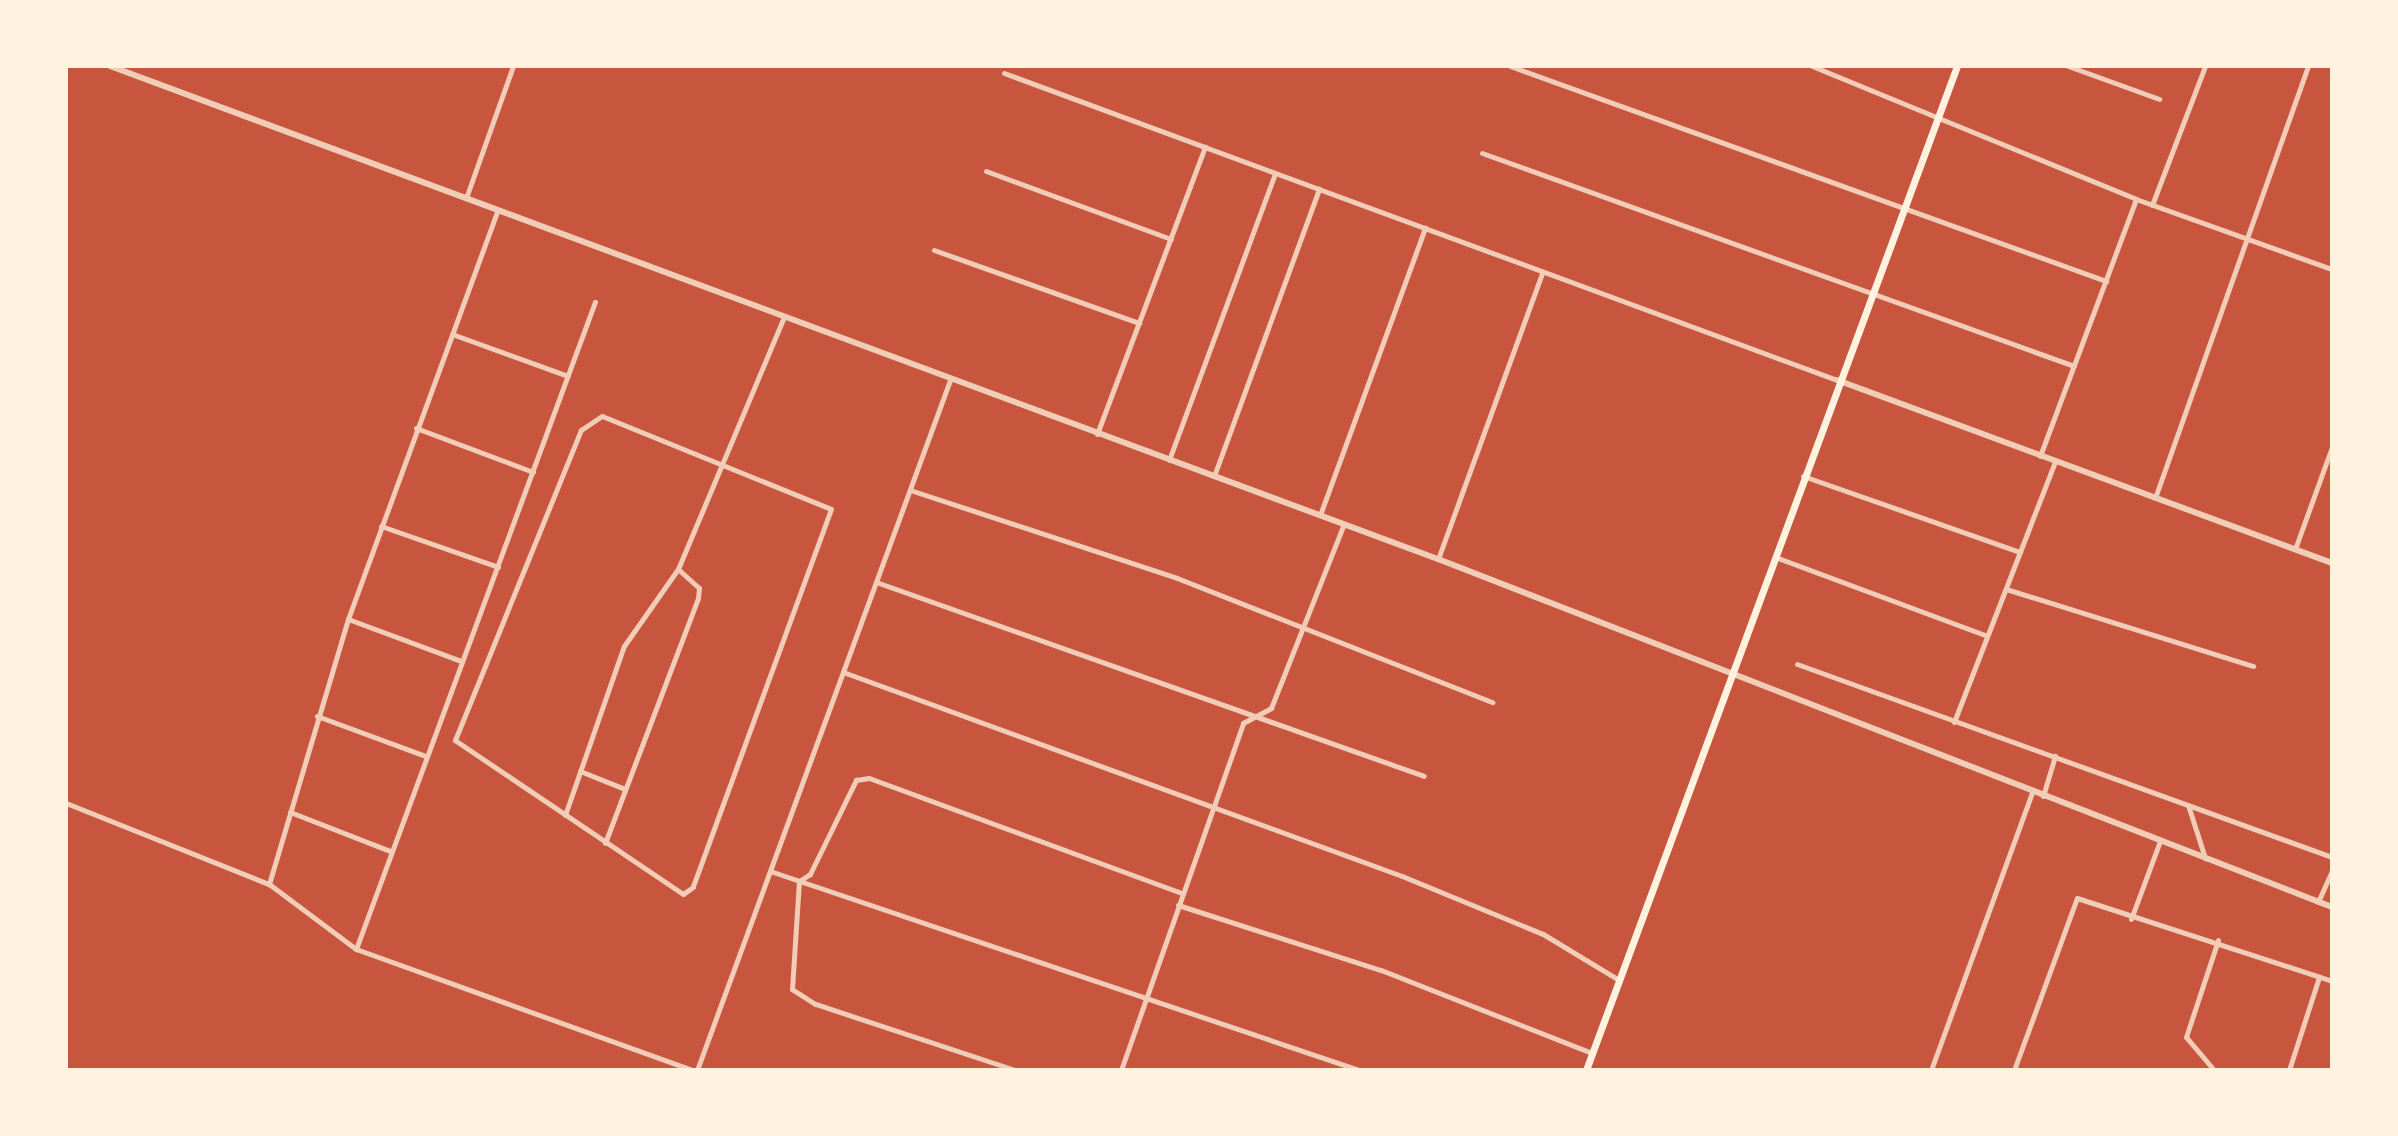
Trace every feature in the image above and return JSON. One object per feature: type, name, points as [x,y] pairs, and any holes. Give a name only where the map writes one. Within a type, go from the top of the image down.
[{"type":"main road","points":[[1586,1069],[1735,676],[1870,290],[1957,66]]},
{"type":"street","points":[[110,66],[1438,559],[2032,792],[2332,906]]},
{"type":"street","points":[[466,198],[513,66]]},
{"type":"street","points":[[1510,66],[1901,212],[2106,281]]},
{"type":"street","points":[[1812,66],[1938,115],[2136,199],[2332,270]]},
{"type":"street","points":[[2068,66],[2159,99]]},
{"type":"street","points":[[2152,205],[2205,66]]},
{"type":"street","points":[[2155,498],[2308,66]]},
{"type":"street","points":[[1004,73],[2332,563]]},
{"type":"street","points":[[1097,434],[1205,147]]},
{"type":"street","points":[[1482,153],[1870,290],[2074,366]]},
{"type":"street","points":[[986,171],[1171,239]]},
{"type":"street","points":[[1168,460],[1275,173]]},
{"type":"street","points":[[1214,476],[1319,189]]},
{"type":"street","points":[[2040,456],[2136,199]]},
{"type":"street","points":[[269,884],[348,618],[498,210]]},
{"type":"street","points":[[1321,515],[1425,228]]},
{"type":"street","points":[[934,250],[1139,323]]},
{"type":"street","points":[[1438,559],[1542,273]]},
{"type":"street","points":[[356,949],[595,302]]},
{"type":"street","points":[[565,815],[624,646],[678,569],[726,464],[784,317]]},
{"type":"street","points":[[452,334],[568,376]]},
{"type":"street","points":[[66,803],[269,884],[356,949],[695,1069],[950,380]]},
{"type":"street","points":[[602,416],[726,464],[827,503],[831,516],[693,887],[675,893],[455,740],[582,430],[602,416]]},
{"type":"street","points":[[416,428],[533,472]]},
{"type":"street","points":[[2295,549],[2332,447]]},
{"type":"street","points":[[1954,722],[2055,461]]},
{"type":"street","points":[[1803,476],[2020,552]]},
{"type":"street","points":[[910,489],[1302,628],[1492,702]]},
{"type":"street","points":[[1121,1069],[1243,723],[1271,708],[1344,524]]},
{"type":"street","points":[[381,526],[498,567]]},
{"type":"street","points":[[1775,557],[1987,636]]},
{"type":"street","points":[[605,843],[698,598],[699,588],[678,569]]},
{"type":"street","points":[[876,582],[1262,715],[1423,776]]},
{"type":"street","points":[[2006,589],[2253,666]]},
{"type":"street","points":[[348,618],[461,661]]},
{"type":"street","points":[[1797,664],[2332,857]]},
{"type":"street","points":[[843,672],[1214,804],[1543,934],[1619,980]]},
{"type":"street","points":[[317,716],[426,756]]},
{"type":"street","points":[[2043,796],[2055,756]]},
{"type":"street","points":[[580,771],[625,789]]},
{"type":"street","points":[[799,881],[810,874],[848,791],[856,780],[869,778],[1182,893]]},
{"type":"street","points":[[1931,1069],[2032,792]]},
{"type":"street","points":[[2189,805],[2204,858]]},
{"type":"street","points":[[289,812],[390,851]]},
{"type":"street","points":[[2131,919],[2160,841]]},
{"type":"street","points":[[2318,901],[2332,870]]},
{"type":"street","points":[[770,872],[1359,1069]]},
{"type":"street","points":[[799,881],[792,989],[815,1004],[1016,1069]]},
{"type":"street","points":[[2014,1069],[2074,900],[2131,919],[2218,940],[2332,981]]},
{"type":"street","points":[[1178,905],[1381,971],[1592,1053]]},
{"type":"street","points":[[2214,1069],[2186,1037],[2218,940]]},
{"type":"street","points":[[2289,1069],[2319,976]]}]
